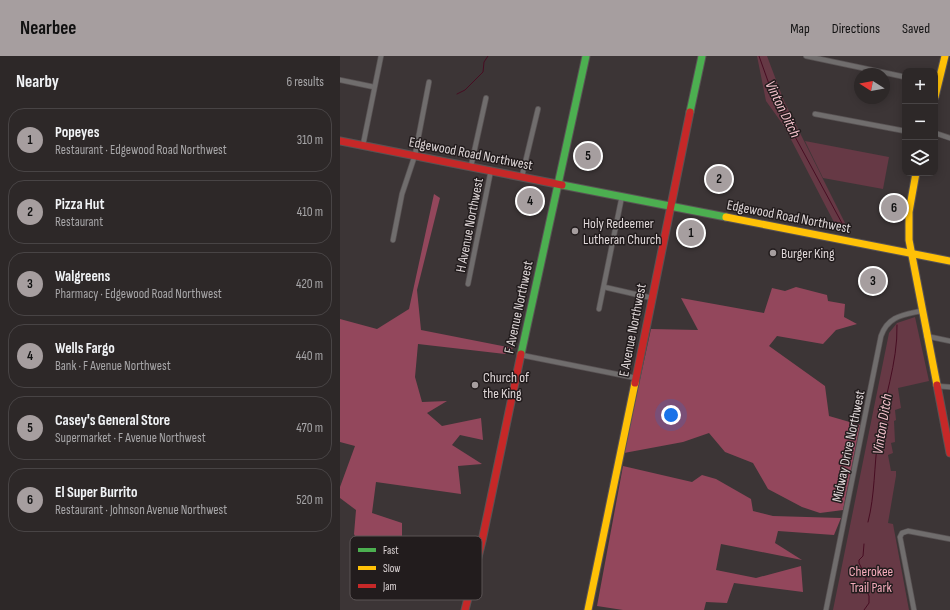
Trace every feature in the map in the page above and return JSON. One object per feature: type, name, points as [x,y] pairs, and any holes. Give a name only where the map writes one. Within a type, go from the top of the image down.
[{"type":"main road","name":"F Avenue Northwest","points":[[482,542],[557,182],[586,56]]},
{"type":"main road","name":"E Avenue Northwest","points":[[588,610],[702,56]]},
{"type":"main road","points":[[938,80],[945,56]]},
{"type":"main road","name":"Edgewood Road Northwest","points":[[340,140],[950,261]]},
{"type":"main road","points":[[916,176],[908,221],[911,254],[936,386],[948,434],[950,453]]},
{"type":"main road","name":"F Avenue Northwest","points":[[465,610],[468,600]]},
{"type":"street","points":[[363,145],[381,56]]},
{"type":"street","points":[[806,56],[902,76]]},
{"type":"street","points":[[340,80],[374,87]]},
{"type":"street","points":[[393,240],[402,194],[415,155],[429,82]]},
{"type":"street","name":"H Avenue Northwest","points":[[472,166],[486,98]]},
{"type":"street","points":[[522,176],[538,109]]},
{"type":"street","points":[[815,114],[902,130]]},
{"type":"street","points":[[938,134],[950,138]]},
{"type":"street","name":"H Avenue Northwest","points":[[468,284],[491,170]]},
{"type":"street","points":[[599,309],[622,196]]},
{"type":"street","points":[[604,287],[652,298]]},
{"type":"street","name":"Midway Drive Northwest","points":[[826,610],[881,336],[888,323],[898,316],[921,311]]},
{"type":"street","points":[[926,336],[950,340]]},
{"type":"street","points":[[521,355],[636,378]]},
{"type":"street","points":[[936,386],[950,387]]},
{"type":"street","points":[[914,610],[900,537],[902,533],[908,531],[950,539]]},
{"type":"green space","points":[[757,56],[767,56],[784,101],[849,231],[837,228],[784,126],[766,101]]},
{"type":"green space","points":[[805,141],[889,157],[883,189],[823,178]]},
{"type":"green space","name":"Cherokee Trail Park","points":[[915,317],[929,381],[898,388],[901,408],[895,410],[895,442],[891,443],[893,453],[888,455],[891,471],[896,471],[896,476],[888,523],[893,524],[909,610],[833,610],[889,333],[897,323]]},
{"type":"shaded area","points":[[434,194],[440,198],[417,290],[421,330],[513,348],[505,354],[418,344],[415,377],[422,402],[447,401],[427,413],[442,426],[481,418],[483,440],[460,435],[452,445],[482,464],[458,466],[461,494],[376,482],[372,513],[402,523],[402,536],[355,536],[356,510],[340,498],[340,487],[355,446],[340,442],[340,319],[377,329],[409,309]]},
{"type":"shaded area","points":[[796,287],[827,295],[828,301],[845,304],[844,317],[857,324],[836,330],[823,344],[777,336],[769,346],[825,386],[829,416],[860,425],[843,510],[820,513],[802,507],[768,489],[753,463],[725,452],[709,433],[683,442],[624,453],[651,329],[698,330],[681,298],[764,313],[772,288],[785,291]]},
{"type":"shaded area","points":[[623,466],[692,482],[702,475],[716,479],[751,499],[753,511],[773,516],[841,518],[834,535],[778,531],[775,543],[802,560],[721,544],[716,570],[756,578],[801,566],[803,592],[734,583],[727,603],[706,602],[704,610],[623,610],[597,606]]},
{"type":"waterway","points":[[457,94],[465,90],[483,72],[484,62],[488,56]]},
{"type":"waterway","name":"Vinton Ditch","points":[[759,56],[774,98],[843,225]]},
{"type":"waterway","name":"Vinton Ditch","points":[[868,522],[872,501],[880,424],[893,368],[897,339],[897,325]]},
{"type":"waterway","name":"Vinton Ditch","points":[[864,544],[863,556],[859,560],[859,563],[866,577],[866,589],[869,596],[869,603],[864,610]]},
{"type":"traffic: fast","points":[[521,354],[586,56]]},
{"type":"traffic: fast","points":[[690,112],[702,56]]},
{"type":"traffic: fast","points":[[562,185],[726,217]]},
{"type":"traffic: slow","points":[[938,85],[945,56]]},
{"type":"traffic: slow","points":[[915,176],[909,212],[909,240],[937,385]]},
{"type":"traffic: slow","points":[[726,217],[950,261]]},
{"type":"traffic: slow","points":[[588,610],[635,383]]},
{"type":"traffic: jam","points":[[635,383],[690,112]]},
{"type":"traffic: jam","points":[[340,141],[562,185]]},
{"type":"traffic: jam","points":[[482,541],[521,354]]},
{"type":"traffic: jam","points":[[937,385],[950,453]]},
{"type":"traffic: jam","points":[[465,610],[467,600]]},
{"type":"place","name":"Casey's General Store","points":[[588,156]]},
{"type":"place","name":"Pizza Hut","points":[[719,179]]},
{"type":"place","name":"Wells Fargo","points":[[530,201]]},
{"type":"place","name":"El Super Burrito","points":[[894,208]]},
{"type":"place","name":"Holy Redeemer Lutheran Church","points":[[575,231]]},
{"type":"place","name":"Popeyes","points":[[691,233]]},
{"type":"place","name":"Burger King","points":[[773,253]]},
{"type":"place","name":"Walgreens","points":[[873,281]]},
{"type":"place","name":"Church of the King","points":[[475,385]]}]
